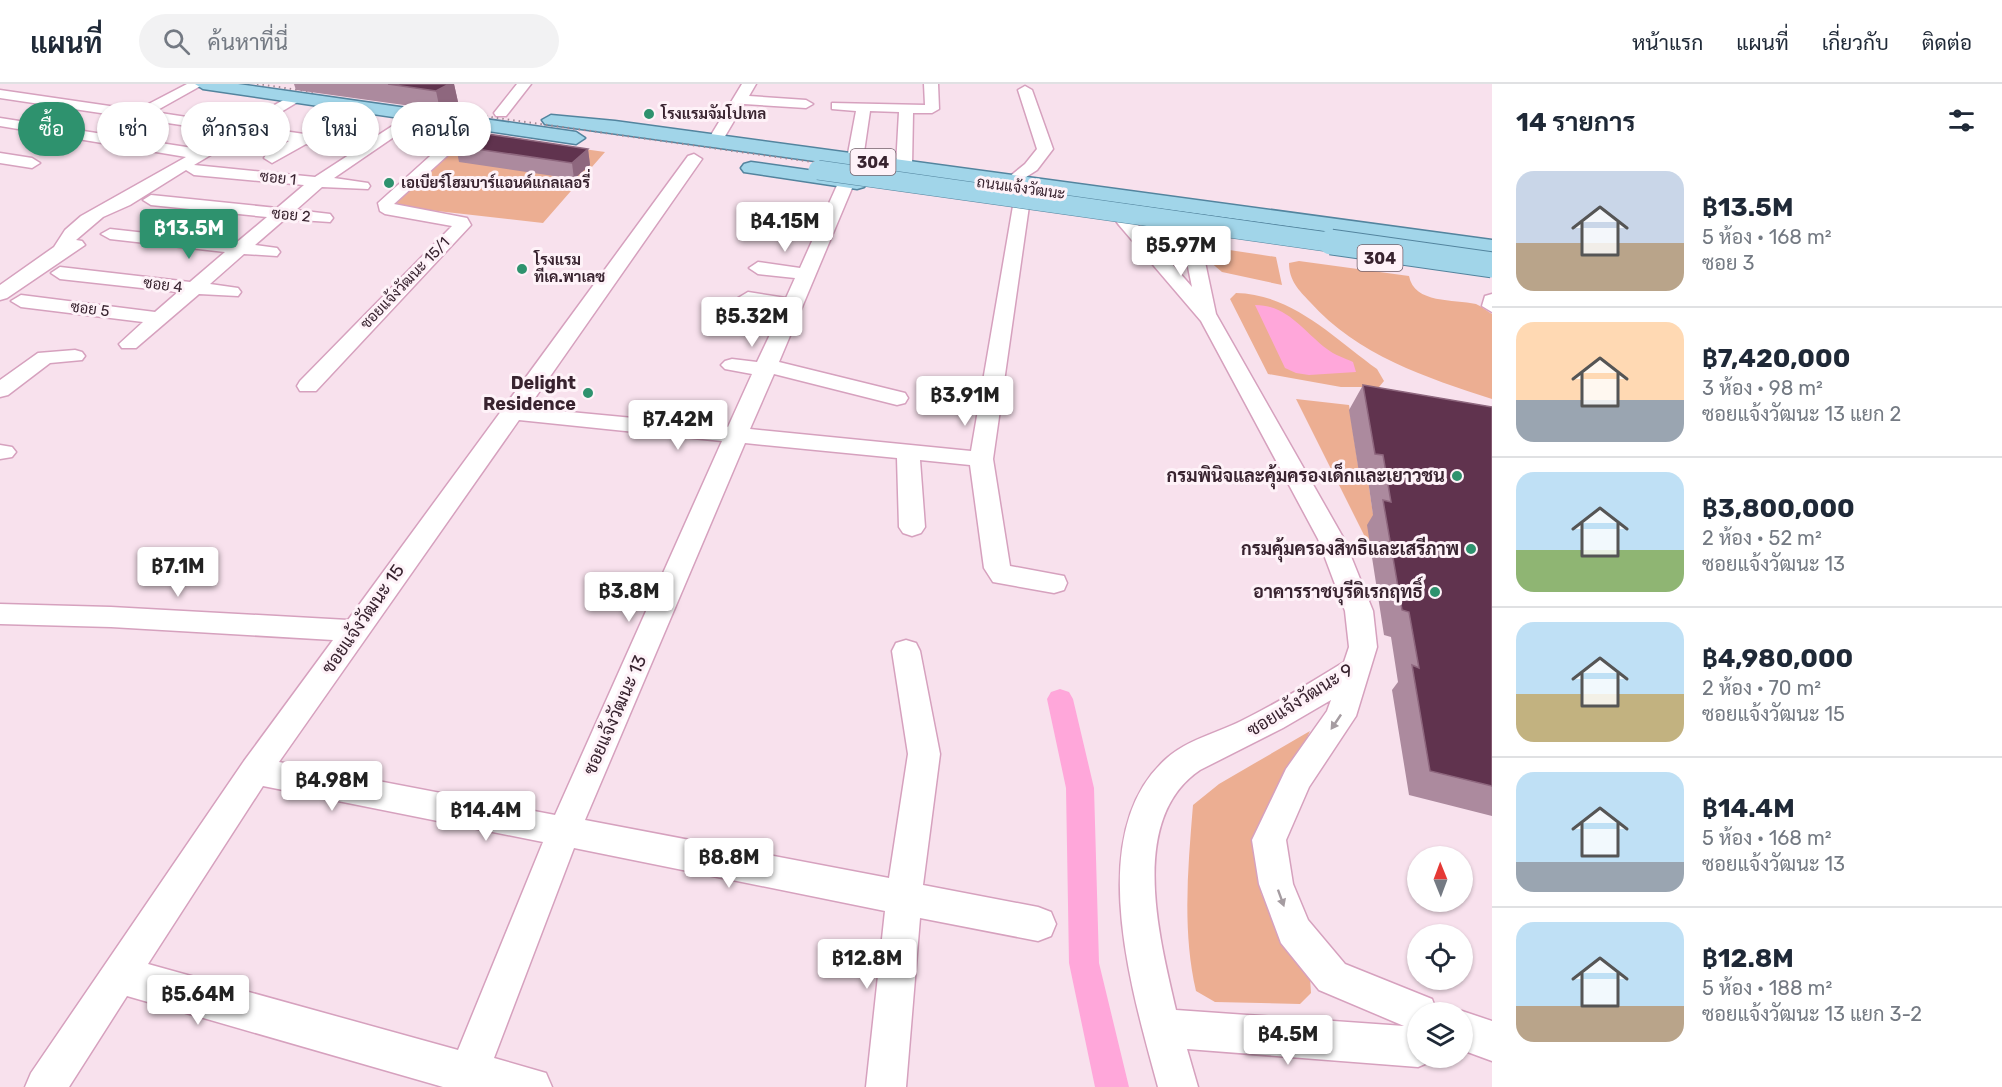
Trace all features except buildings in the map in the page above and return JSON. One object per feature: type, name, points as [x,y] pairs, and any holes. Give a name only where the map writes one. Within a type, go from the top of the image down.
[{"type":"main road","name":"ถนนแจ้งวัฒนะ","points":[[203,84],[299,91],[501,113],[716,140],[1021,206],[1492,274]]},
{"type":"main road","name":"ถนนแจ้งวัฒนะ","points":[[299,91],[391,109]]},
{"type":"main road","name":"ถนนแจ้งวัฒนะ","points":[[551,120],[821,165],[1492,265]]},
{"type":"main road","name":"ถนนแจ้งวัฒนะ","points":[[491,125],[586,139],[821,165],[1492,253]]},
{"type":"main road","name":"ถนนแจ้งวัฒนะ","points":[[586,139],[619,146]]},
{"type":"main road","name":"ถนนแจ้งวัฒนะ","points":[[702,161],[851,170],[904,166],[1492,247]]},
{"type":"main road","points":[[1094,192],[1107,198],[1111,207],[1105,215],[1094,216]]},
{"type":"main road","points":[[1194,231],[1195,206]]},
{"type":"main road","points":[[1268,242],[1256,237],[1246,226],[1257,219],[1272,216]]},
{"type":"street","points":[[163,102],[197,84]]},
{"type":"street","points":[[501,113],[524,84]]},
{"type":"street","points":[[716,140],[742,100],[749,84]]},
{"type":"street","points":[[837,106],[874,104],[906,109],[933,109],[931,84]]},
{"type":"street","points":[[0,122],[74,88]]},
{"type":"street","points":[[1012,181],[1031,167],[1045,149],[1025,90]]},
{"type":"street","points":[[283,102],[299,91]]},
{"type":"street","points":[[0,94],[97,108]]},
{"type":"street","points":[[742,100],[806,104]]},
{"type":"street","name":"ซอยแจ้งวัฒนะ 13","points":[[466,1080],[564,831],[794,305],[851,170],[874,104]]},
{"type":"street","points":[[904,166],[906,109]]},
{"type":"street","name":"ซอย 1","points":[[0,122],[18,125]]},
{"type":"street","name":"ซอย 1","points":[[85,137],[196,162],[318,182],[362,186]]},
{"type":"street","points":[[272,158],[302,139]]},
{"type":"street","points":[[0,294],[62,250],[84,242],[120,211],[124,201],[205,156]]},
{"type":"street","points":[[129,344],[318,182],[355,156]]},
{"type":"street","name":"ซอยแจ้งวัฒนะ 15/1","points":[[308,386],[462,225],[461,222],[451,219],[391,210],[386,207],[386,204],[439,156]]},
{"type":"street","points":[[0,158],[32,163]]},
{"type":"street","name":"ซอยแจ้งวัฒนะ 15","points":[[45,1087],[255,771],[354,631],[512,413],[702,161]]},
{"type":"street","name":"ซอย 2","points":[[151,200],[324,218]]},
{"type":"street","points":[[1021,206],[981,459],[997,568],[1002,575],[1054,583]]},
{"type":"street","name":"ซอยแจ้งวัฒนะ 9","points":[[1125,221],[1210,319],[1331,538],[1359,612],[1363,646],[1358,668],[1261,726],[1178,768],[1155,795],[1142,832],[1136,871],[1139,924],[1178,1087]]},
{"type":"street","name":"ซอยแจ้งวัฒนะ 9","points":[[1194,231],[1196,262],[1210,319]]},
{"type":"street","points":[[110,234],[271,252]]},
{"type":"street","points":[[758,268],[807,274]]},
{"type":"street","name":"ซอย 4","points":[[60,273],[231,292]]},
{"type":"street","points":[[0,274],[25,277]]},
{"type":"street","points":[[748,298],[794,305]]},
{"type":"street","points":[[1492,300],[1492,306]]},
{"type":"street","name":"ซอย 5","points":[[21,301],[159,318]]},
{"type":"street","points":[[0,390],[45,357],[75,356]]},
{"type":"street","points":[[732,365],[766,368],[897,398]]},
{"type":"street","points":[[0,370],[23,373]]},
{"type":"street","points":[[512,413],[981,459]]},
{"type":"street","points":[[908,452],[912,527]]},
{"type":"street","points":[[0,614],[111,617],[354,631]]},
{"type":"street","points":[[886,1087],[904,897],[924,754],[906,651]]},
{"type":"street","points":[[1358,668],[1341,716],[1297,779],[1269,840],[1276,884],[1294,931],[1332,977],[1407,1008]]},
{"type":"street","points":[[255,771],[1038,924]]},
{"type":"street","points":[[120,975],[466,1080],[532,1087]]},
{"type":"street","points":[[1163,1028],[1407,1046]]},
{"type":"street","points":[[1473,1034],[1492,1041]]},
{"type":"street","points":[[1473,1052],[1492,1053]]},
{"type":"shaded area","points":[[491,136],[605,152],[543,223],[393,206],[447,156],[491,156]]},
{"type":"shaded area","points":[[1173,235],[1182,240],[1184,272],[1157,236]]},
{"type":"shaded area","points":[[1216,248],[1276,257],[1282,285],[1222,272],[1209,261],[1209,249]]},
{"type":"shaded area","points":[[1299,261],[1409,276],[1412,285],[1427,296],[1476,304],[1492,314],[1492,399],[1418,373],[1349,337],[1329,321],[1295,285],[1289,263]]},
{"type":"shaded area","points":[[1236,293],[1256,295],[1294,309],[1377,369],[1384,381],[1379,387],[1341,387],[1268,374],[1230,299]]},
{"type":"shaded area","points":[[1255,305],[1267,306],[1286,314],[1330,351],[1353,362],[1356,372],[1309,375],[1285,368]]},
{"type":"shaded area","points":[[1296,399],[1349,405],[1360,478],[1368,480],[1375,527],[1371,549]]},
{"type":"shaded area","points":[[1310,731],[1258,849],[1261,893],[1278,932],[1310,977],[1311,993],[1300,1004],[1215,1002],[1196,991],[1189,945],[1187,898],[1193,805],[1219,784]]},
{"type":"waterway","points":[[1060,699],[1080,788],[1084,963],[1112,1087]]},
{"type":"railway","points":[[257,84],[313,92]]},
{"type":"railway","points":[[491,117],[1398,244]]},
{"type":"railway","points":[[1387,242],[1492,257]]},
{"type":"place","name":"โรงแรมจัมโปเทล","points":[[649,114]]},
{"type":"place","name":"เอเบียร์โฮมบาร์แอนด์แกลเลอรี่","points":[[389,183]]},
{"type":"place","name":"โรงแรม ทีเค.พาเลซ","points":[[522,269]]},
{"type":"place","name":"Delight Residence","points":[[588,393]]},
{"type":"place","name":"กรมพินิจและคุ้มครองเด็กและเยาวชน","points":[[1457,476]]},
{"type":"place","name":"กรมคุ้มครองสิทธิและเสรีภาพ","points":[[1471,549]]},
{"type":"place","name":"อาคารราชบุรีดิเรกฤทธิ์","points":[[1435,592]]}]
